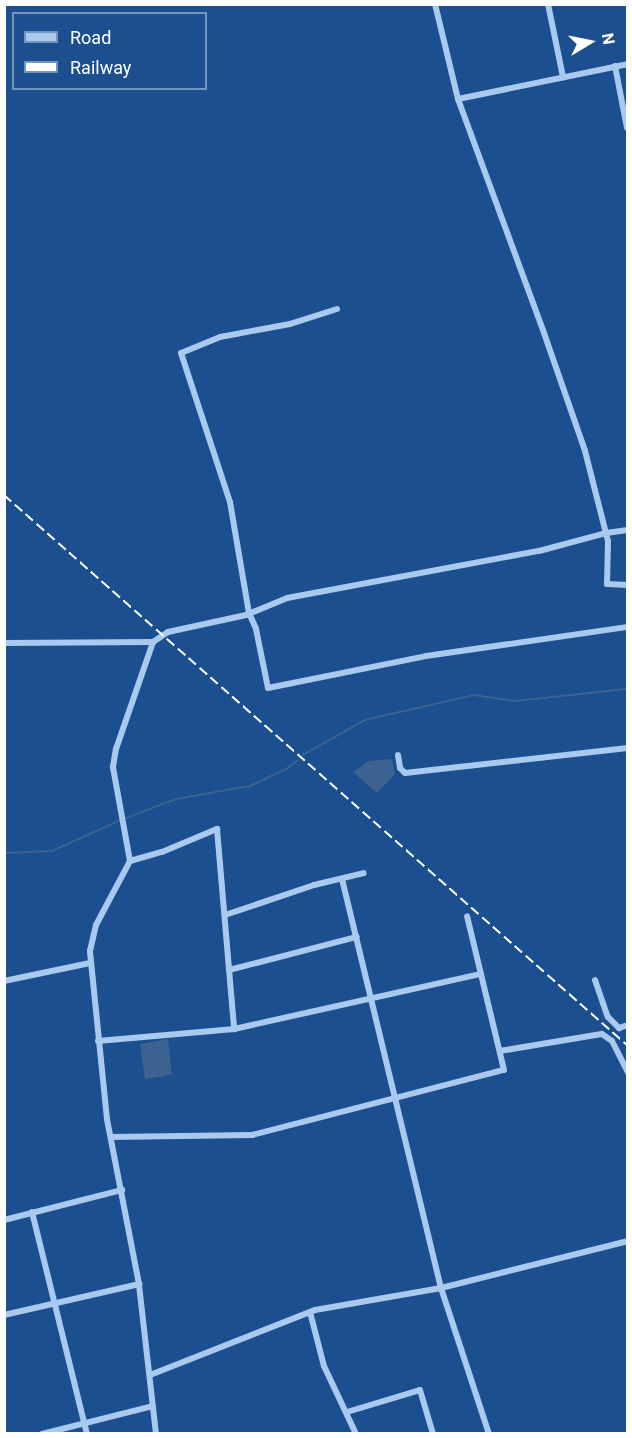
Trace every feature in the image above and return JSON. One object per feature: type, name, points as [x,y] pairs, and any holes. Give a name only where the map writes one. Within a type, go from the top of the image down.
[{"type":"street","points":[[435,4],[458,99],[558,369],[586,456],[606,533],[607,584],[627,585]]},
{"type":"street","points":[[548,4],[563,77]]},
{"type":"street","points":[[458,99],[627,64]]},
{"type":"street","points":[[615,66],[627,128]]},
{"type":"street","points":[[337,309],[290,324],[207,341],[181,354],[230,502],[249,613],[256,629],[268,688],[426,656],[627,627]]},
{"type":"street","points":[[156,1434],[139,1284],[111,1137],[90,963],[91,941],[96,925],[130,861],[113,767],[116,749],[153,642],[167,632],[178,628],[249,613],[287,598],[551,548],[606,533],[627,530]]},
{"type":"street","points":[[4,643],[141,640],[153,642]]},
{"type":"street","points":[[398,755],[400,768],[405,773],[627,748]]},
{"type":"street","points":[[130,861],[162,852],[217,829],[234,1029]]},
{"type":"street","points":[[225,915],[364,873]]},
{"type":"street","points":[[342,879],[441,1288],[489,1434]]},
{"type":"street","points":[[111,1137],[252,1135],[396,1100],[504,1070],[467,916]]},
{"type":"street","points":[[229,970],[357,937]]},
{"type":"street","points":[[4,981],[90,963]]},
{"type":"street","points":[[98,1041],[234,1029],[481,974]]},
{"type":"street","points":[[595,980],[608,1017],[619,1028],[627,1025]]},
{"type":"street","points":[[500,1051],[602,1034],[612,1041],[627,1073]]},
{"type":"street","points":[[4,1220],[122,1190]]},
{"type":"street","points":[[32,1212],[87,1434]]},
{"type":"street","points":[[150,1376],[310,1312],[441,1288],[627,1241]]},
{"type":"street","points":[[4,1315],[139,1284]]},
{"type":"street","points":[[310,1312],[324,1366],[356,1434]]},
{"type":"street","points":[[347,1412],[420,1390],[433,1434]]},
{"type":"street","points":[[42,1434],[153,1406]]},
{"type":"water","points":[[392,759],[395,774],[377,793],[353,772],[369,761]]},
{"type":"water","points":[[168,1039],[172,1075],[145,1079],[140,1044]]},
{"type":"waterway","points":[[303,755],[365,720],[474,695],[515,701],[628,689]]},
{"type":"waterway","points":[[126,818],[176,799],[250,786],[285,770],[297,761]]},
{"type":"waterway","points":[[4,853],[52,851],[121,820]]},
{"type":"railway","points":[[4,495],[628,1046]]}]
